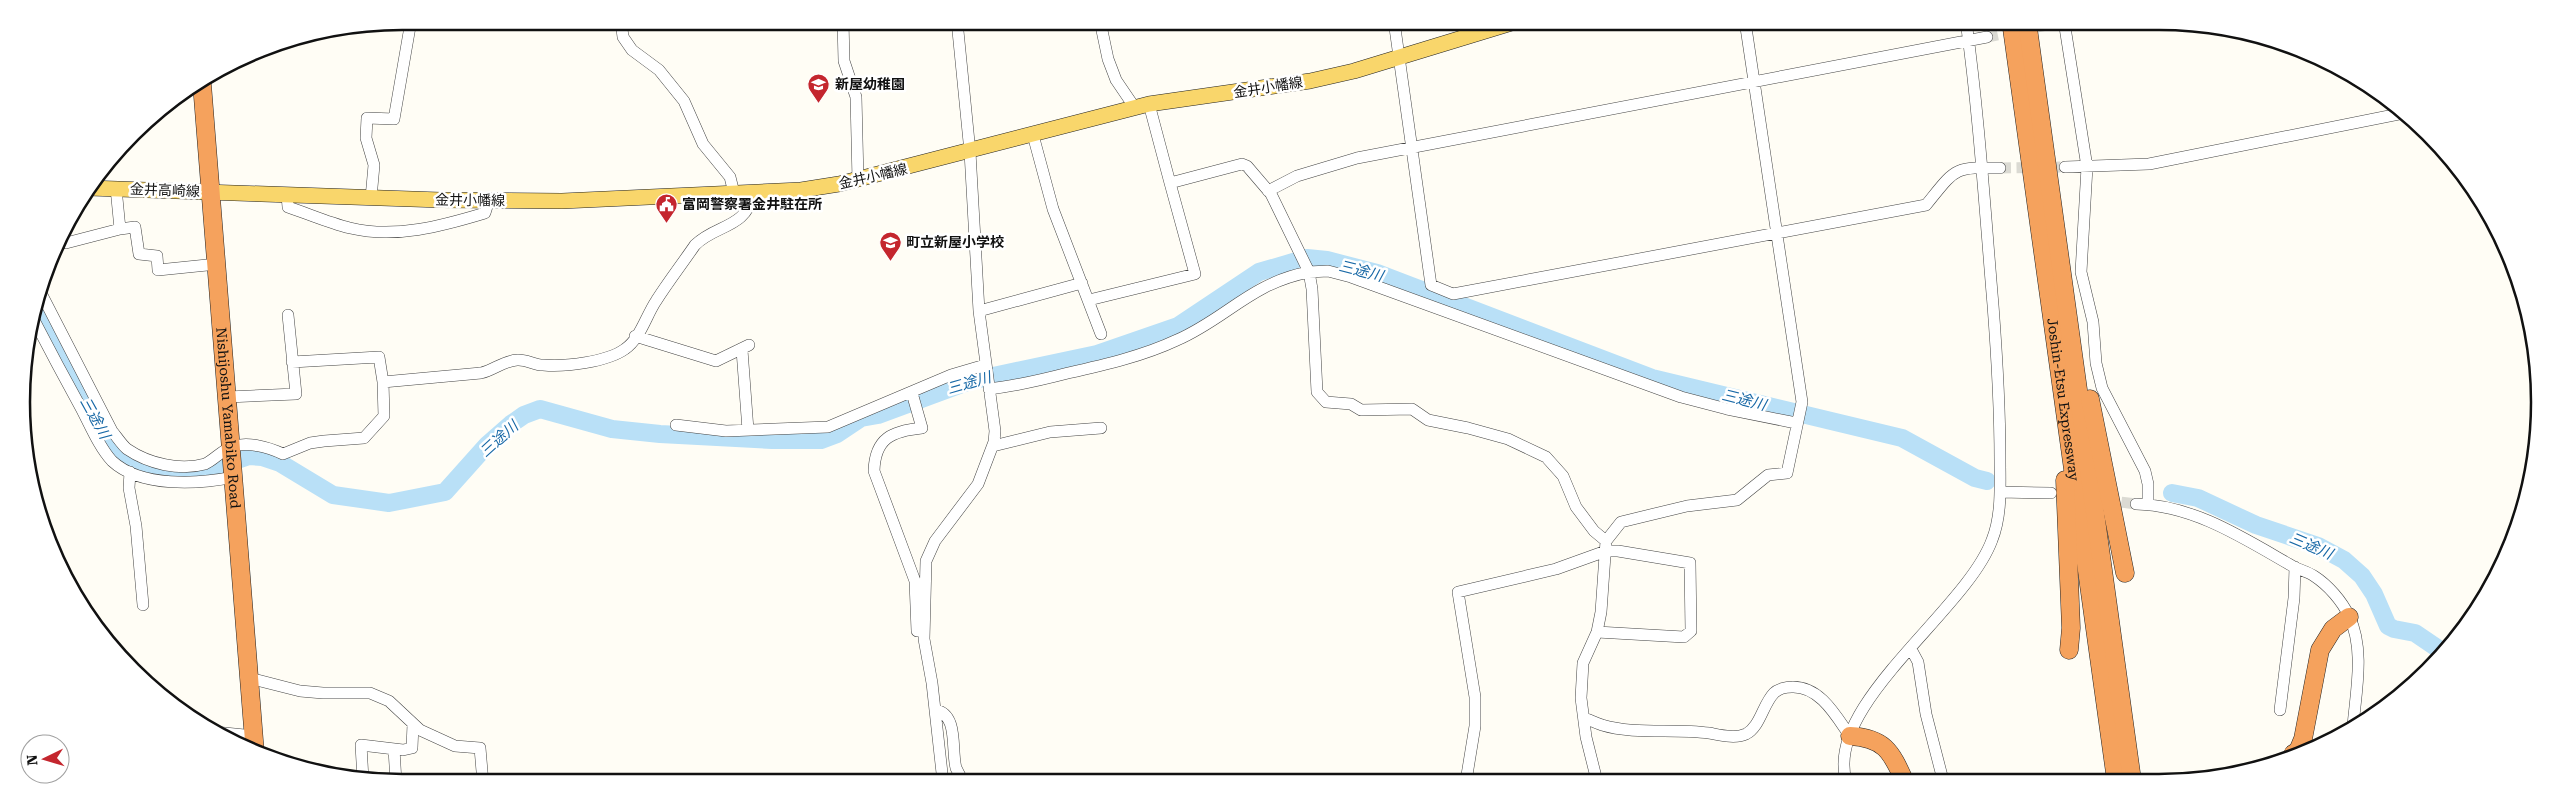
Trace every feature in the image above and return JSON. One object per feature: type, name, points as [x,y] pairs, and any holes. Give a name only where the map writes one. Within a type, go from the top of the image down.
[{"type":"highway","name":"Joshin-Etsu Expressway","points":[[2012,30],[2115,774]]},
{"type":"highway","name":"Joshin-Etsu Expressway","points":[[2028,30],[2131,774]]},
{"type":"highway","name":"Nishijoshu Yamabiko Road","points":[[202,88],[254,743]]},
{"type":"highway","points":[[2057,242],[2125,573]]},
{"type":"highway","points":[[2044,264],[2064,474],[2071,628],[2069,650]]},
{"type":"highway","points":[[2309,742],[2326,655],[2349,617]]},
{"type":"highway","points":[[2300,746],[2303,739],[2320,650],[2333,629],[2349,617]]},
{"type":"highway","points":[[1850,736],[1885,756],[1894,774]]},
{"type":"highway","points":[[1850,736],[1866,737],[1885,747],[1892,755],[1901,774]]},
{"type":"main road","name":"金井小幡線","points":[[211,191],[371,198],[562,201],[734,193],[753,194],[801,190],[858,180],[1142,106],[1310,81],[1398,58],[1489,30]]},
{"type":"main road","name":"金井高崎線","points":[[98,188],[211,191]]},
{"type":"street","points":[[371,198],[374,165],[366,138],[367,118],[394,119],[409,30]]},
{"type":"street","points":[[622,30],[623,36],[632,50],[659,70],[684,101],[703,144],[730,177],[734,193]]},
{"type":"street","points":[[842,30],[844,61],[856,97],[858,180]]},
{"type":"street","points":[[942,774],[924,639],[926,561],[935,541],[978,484],[993,446],[995,431],[979,311],[970,152],[958,30]]},
{"type":"street","points":[[1089,300],[1195,274],[1170,183],[1142,106],[1116,80],[1108,59],[1102,30]]},
{"type":"street","points":[[1395,30],[1431,285],[1453,294],[1926,204],[1947,178],[1961,169],[1974,166],[2000,168]]},
{"type":"street","points":[[1595,774],[1586,737],[1581,698],[1584,663],[1597,632],[1606,546],[1620,522],[1687,506],[1737,500],[1768,475],[1787,473],[1791,464],[1796,422],[1802,402],[1746,30]]},
{"type":"street","points":[[1845,774],[1844,761],[1850,736],[1863,705],[1974,575],[1986,556],[1997,524],[2000,492],[2000,395],[1967,30]]},
{"type":"street","points":[[2065,30],[2087,167],[2080,272],[2093,322],[2096,363],[2102,388],[2145,471],[2148,484],[2142,504],[2188,513],[2230,531],[2314,576],[2338,598],[2349,617],[2356,638],[2358,670],[2353,719]]},
{"type":"street","points":[[1268,191],[1297,176],[1357,158],[1412,146],[1987,37]]},
{"type":"street","points":[[2065,167],[2149,164],[2395,115]]},
{"type":"street","points":[[1033,135],[1053,209],[1101,334]]},
{"type":"street","points":[[1170,183],[1242,164],[1247,166],[1268,191],[1309,272],[1312,289],[1317,392],[1326,402],[1351,404],[1362,410],[1412,409],[1428,420],[1508,439],[1546,457],[1563,476],[1576,507],[1606,546],[1618,551],[1690,564],[1691,631],[1684,637],[1597,632]]},
{"type":"street","points":[[116,188],[120,229]]},
{"type":"street","points":[[383,382],[490,371],[505,362],[519,360],[547,366],[597,360],[613,356],[626,348],[635,336],[695,245],[703,238],[730,224],[750,209],[753,194]]},
{"type":"street","points":[[287,195],[288,208],[351,228],[385,232],[446,225],[478,216],[485,213],[489,200]]},
{"type":"street","points":[[66,243],[135,227],[138,254],[157,256],[158,270],[217,264]]},
{"type":"street","points":[[989,389],[1098,366],[1150,351],[1196,331],[1249,294],[1273,282],[1309,272],[1328,271],[1351,277],[1681,397],[1727,409],[1796,422]]},
{"type":"street","points":[[979,311],[1082,283]]},
{"type":"street","points":[[45,300],[112,431],[127,448],[167,465],[190,468],[207,463],[232,450],[253,445],[283,454],[310,444],[364,438],[384,416],[383,382],[379,357],[292,362]]},
{"type":"street","points":[[227,397],[296,394],[288,315]]},
{"type":"street","points":[[38,327],[94,434],[113,461],[130,472],[182,484],[209,482],[234,474]]},
{"type":"street","points":[[635,336],[716,361],[746,348],[748,430]]},
{"type":"street","points":[[676,425],[726,431],[828,427],[951,376],[985,365]]},
{"type":"street","points":[[912,393],[922,428],[905,429],[889,436],[879,445],[874,456],[874,470],[914,581],[914,607],[926,685]]},
{"type":"street","points":[[993,446],[1050,432],[1102,428]]},
{"type":"street","points":[[130,472],[129,488],[136,526],[143,605]]},
{"type":"street","points":[[2000,492],[2051,493]]},
{"type":"street","points":[[1467,774],[1475,726],[1474,697],[1458,592],[1556,569],[1606,546]]},
{"type":"street","points":[[2280,710],[2294,598],[2295,567]]},
{"type":"street","points":[[1911,649],[1918,662],[1926,714],[1941,774]]},
{"type":"street","points":[[249,678],[300,691],[370,693],[389,701],[420,730],[455,746],[480,748],[482,774]]},
{"type":"street","points":[[1584,718],[1601,725],[1618,728],[1693,731],[1738,737],[1748,734],[1753,728],[1774,692],[1786,687],[1798,687],[1811,691],[1828,704],[1850,736]]},
{"type":"street","points":[[935,710],[942,712],[950,719],[956,767],[959,774]]},
{"type":"street","points":[[363,772],[361,746],[394,749],[412,748],[412,724]]},
{"type":"street","points":[[394,749],[395,774]]},
{"type":"waterway","name":"三途川","points":[[41,314],[102,432],[114,451],[134,465],[153,472],[193,475],[249,456],[262,457],[280,463],[333,495],[389,503],[445,492],[487,445],[511,424],[524,415],[540,409],[612,429],[660,434],[772,440],[821,440],[837,434],[861,418],[878,415],[970,381],[1097,354],[1178,326],[1259,272],[1307,258],[1327,260],[1377,273],[1652,378],[1902,438],[1975,478],[1987,481]]},
{"type":"waterway","name":"三途川","points":[[2172,493],[2198,498],[2256,525],[2318,546],[2344,560],[2362,576],[2374,594],[2388,626],[2415,633],[2438,648]]},
{"type":"tunnel","points":[[1987,37],[2022,30]]},
{"type":"tunnel","points":[[2000,168],[2065,167]]},
{"type":"tunnel","points":[[2105,500],[2136,504]]},
{"type":"place","name":"新屋幼稚園","points":[[819,103]]},
{"type":"place","name":"富岡警察署金井駐在所","points":[[666,223]]},
{"type":"place","name":"町立新屋小学校","points":[[890,261]]}]
